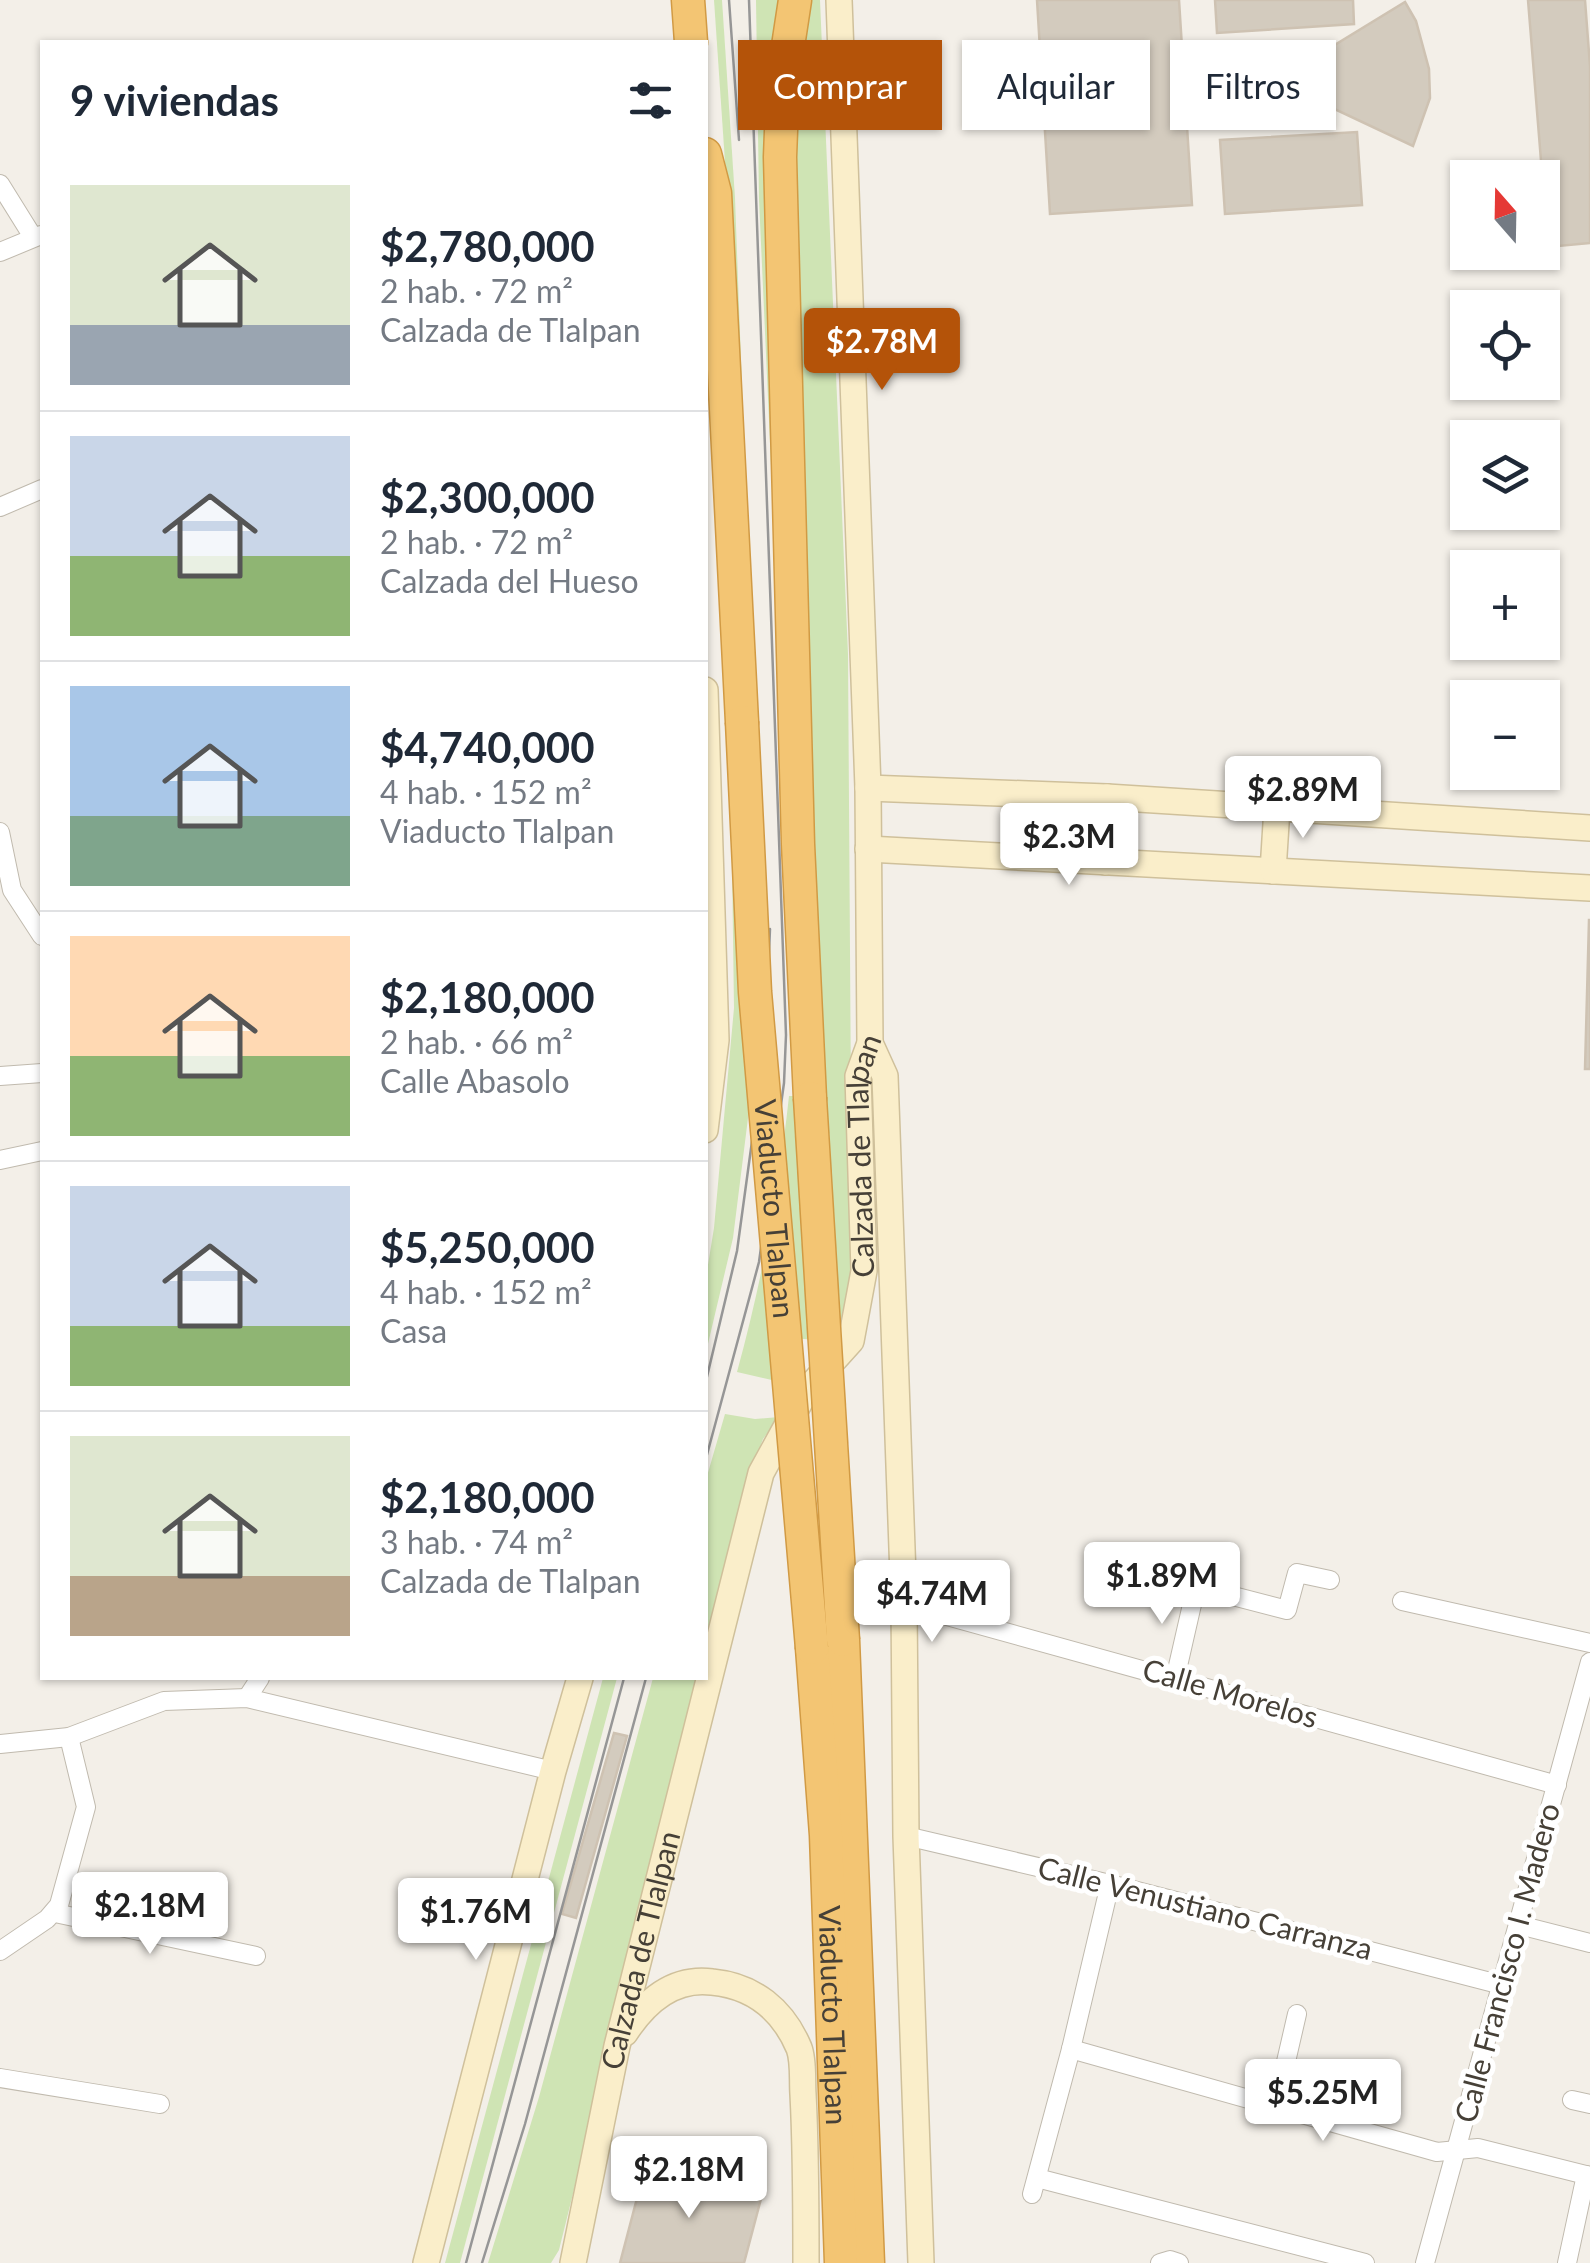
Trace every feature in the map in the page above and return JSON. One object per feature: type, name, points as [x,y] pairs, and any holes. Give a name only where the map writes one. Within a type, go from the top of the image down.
[{"type":"highway","points":[[688,0],[691,40]]},
{"type":"highway","name":"Viaducto Tlalpan","points":[[795,0],[783,79],[780,158],[798,844],[828,1644],[868,2263]]},
{"type":"highway","name":"Viaducto Tlalpan","points":[[708,166],[715,194],[755,992],[828,1644],[826,1836],[841,2263]]},
{"type":"main road","name":"Calzada de Tlalpan","points":[[573,2263],[618,2046],[761,1473],[806,1391],[851,1342],[864,1271],[858,1076],[870,1043],[868,788],[839,0]]},
{"type":"main road","points":[[708,785],[716,1040],[708,1105]]},
{"type":"main road","points":[[868,788],[1106,797],[1590,828]]},
{"type":"main road","points":[[1105,862],[1106,797]]},
{"type":"main road","points":[[1273,871],[1277,808]]},
{"type":"main road","points":[[868,849],[1590,888]]},
{"type":"main road","points":[[870,1043],[885,1076],[921,2263]]},
{"type":"main road","points":[[426,2263],[579,1680]]},
{"type":"main road","name":"Viaducto Tlalpan","points":[[618,2046],[638,2013],[661,1992],[683,1983],[710,1981],[736,1986],[766,1999],[800,2051],[806,2156],[806,2263]]},
{"type":"street","points":[[0,184],[38,236],[0,252]]},
{"type":"street","points":[[0,507],[40,490]]},
{"type":"street","points":[[0,832],[12,890],[40,933]]},
{"type":"street","points":[[0,1076],[40,1074]]},
{"type":"street","points":[[0,1160],[40,1150]]},
{"type":"street","points":[[1125,1568],[1286,1610],[1297,1573],[1330,1580]]},
{"type":"street","points":[[1175,1679],[1196,1586]]},
{"type":"street","points":[[1402,1600],[1590,1643]]},
{"type":"street","name":"Calle Morelos","points":[[904,1604],[1557,1785]]},
{"type":"street","name":"Calle Francisco I. Madero","points":[[1426,2263],[1557,1785],[1584,1711],[1590,1662]]},
{"type":"street","points":[[247,1698],[259,1680]]},
{"type":"street","points":[[0,1744],[69,1736],[164,1701],[247,1698],[553,1771]]},
{"type":"street","points":[[0,1951],[54,1913],[86,1807],[69,1736]]},
{"type":"street","name":"Calle Venustiano Carranza","points":[[906,1836],[1110,1884],[1502,1986]]},
{"type":"street","points":[[1110,1884],[1034,2186],[1365,2263]]},
{"type":"street","points":[[54,1913],[256,1956]]},
{"type":"street","points":[[1519,1925],[1590,1943]]},
{"type":"street","points":[[1276,2105],[1297,2014]]},
{"type":"street","points":[[1071,2049],[1437,2152],[1478,2148],[1588,2176],[1567,2263]]},
{"type":"street","points":[[0,2078],[160,2104]]},
{"type":"street","points":[[1160,2263],[1179,2263]]},
{"type":"green space","points":[[714,0],[722,0],[735,198],[744,442]]},
{"type":"green space","points":[[756,0],[784,0],[784,40],[757,40]]},
{"type":"green space","points":[[808,0],[820,0],[822,40],[803,40]]},
{"type":"green space","points":[[758,130],[784,130],[783,731]]},
{"type":"green space","points":[[792,130],[826,130],[848,654],[852,1249],[846,1308],[834,1341],[789,1338],[785,1383],[737,1372],[769,1235],[789,1096],[823,1096]]},
{"type":"green space","points":[[731,793],[757,1046],[733,1238],[708,1344],[708,1265],[734,1008]]},
{"type":"green space","points":[[725,1414],[755,1419],[779,1417],[763,1439],[750,1473],[708,1650],[708,1473]]},
{"type":"green space","points":[[602,1680],[616,1680],[460,2263],[445,2263]]},
{"type":"green space","points":[[652,1680],[701,1680],[559,2250],[551,2263],[488,2263],[539,2097]]},
{"type":"building","points":[[1037,0],[1179,0],[1182,40],[1170,40],[1170,130],[1187,130],[1192,205],[1050,214],[1045,130],[1150,130],[1150,40],[1039,40]]},
{"type":"building","points":[[1215,0],[1353,0],[1354,24],[1217,33]]},
{"type":"building","points":[[1528,0],[1585,0],[1590,66],[1590,243],[1560,246],[1560,160],[1541,160]]},
{"type":"building","points":[[1405,2],[1416,21],[1429,69],[1430,98],[1413,146],[1336,110],[1336,44]]},
{"type":"building","points":[[1357,132],[1362,205],[1225,214],[1220,140]]},
{"type":"building","points":[[1589,920],[1590,1069],[1585,1069]]},
{"type":"building","points":[[614,1733],[627,1736],[576,1918],[562,1914]]},
{"type":"building","points":[[646,2164],[762,2195],[744,2263],[620,2263]]},
{"type":"tram line","points":[[729,0],[739,140]]},
{"type":"tram line","points":[[708,1451],[759,1262],[784,1083],[786,1035],[749,0]]},
{"type":"tram line","points":[[708,1372],[737,1251],[765,1046],[770,929]]},
{"type":"tram line","points":[[466,2263],[623,1680]]},
{"type":"tram line","points":[[482,2263],[525,2124],[645,1680]]}]
